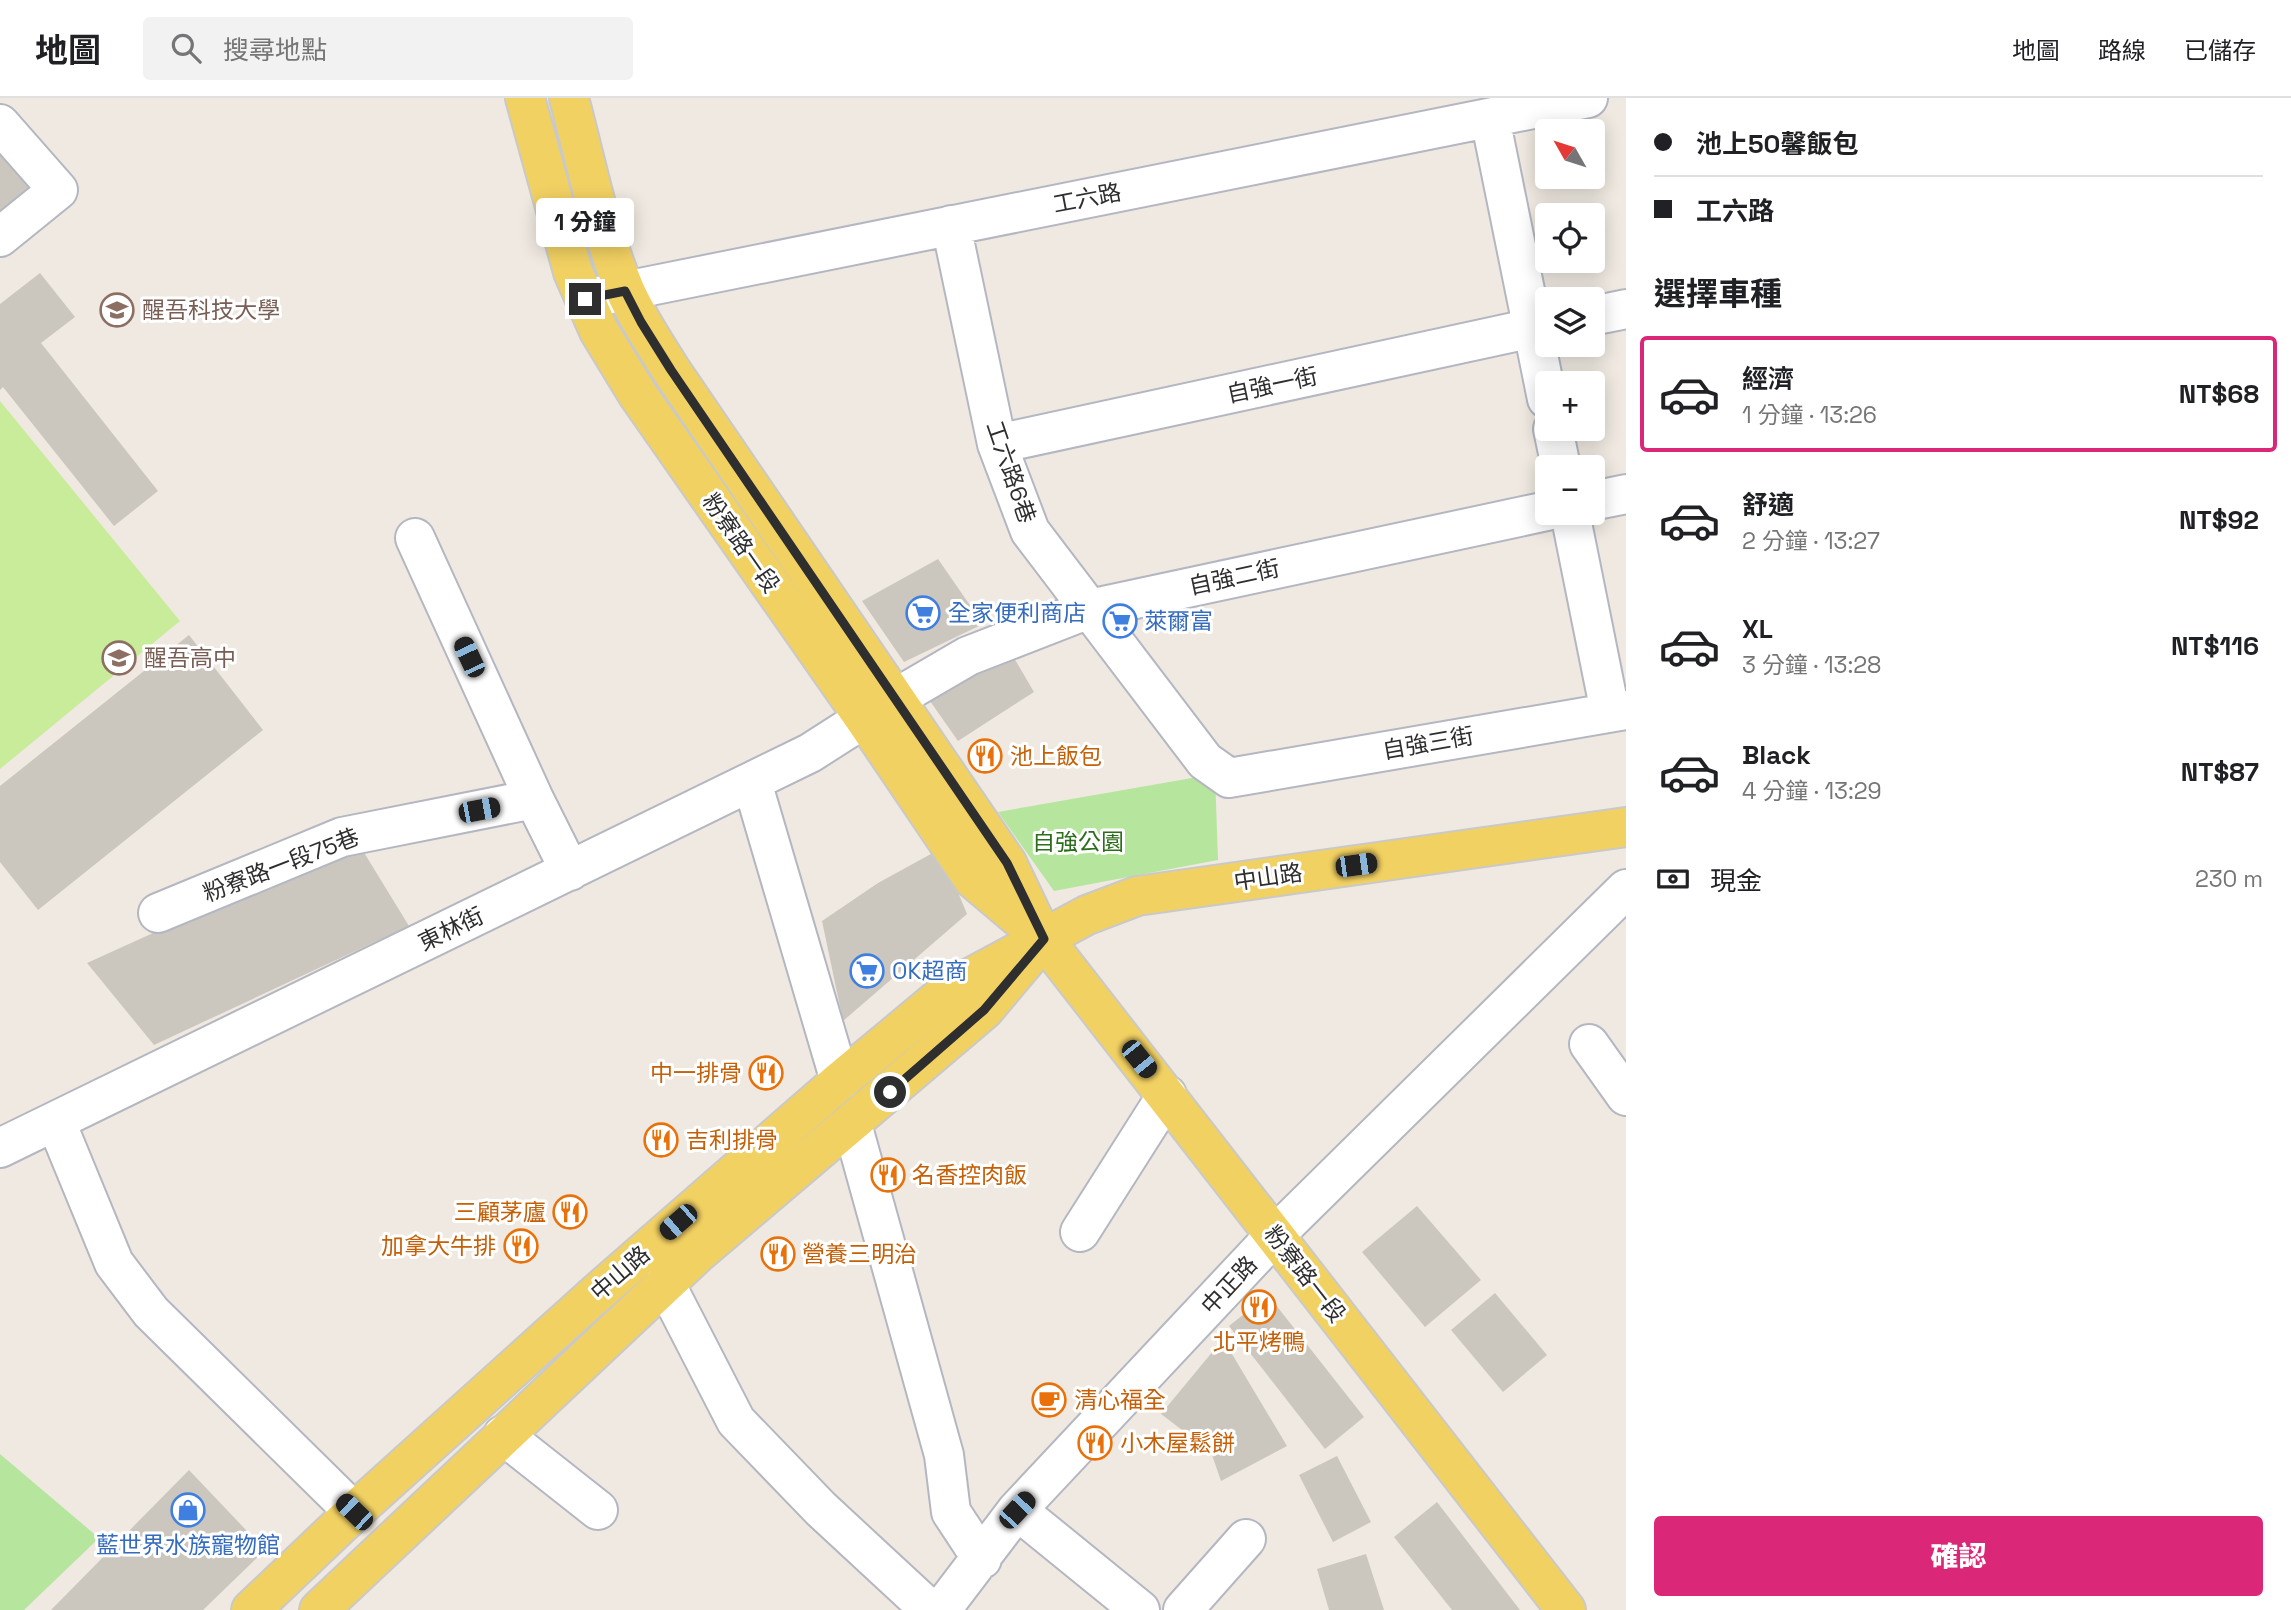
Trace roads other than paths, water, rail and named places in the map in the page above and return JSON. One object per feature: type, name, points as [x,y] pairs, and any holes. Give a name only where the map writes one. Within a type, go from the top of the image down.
[{"type":"main road","name":"粉寮路一段","points":[[525,98],[573,272],[599,331],[638,395],[973,879],[1044,939],[1566,1610]]},
{"type":"main road","name":"粉寮路一段","points":[[569,98],[608,244],[625,291],[641,322],[1007,863],[1044,939]]},
{"type":"main road","name":"中山路","points":[[251,1610],[354,1512],[597,1293],[953,987],[1087,915],[1137,896],[1626,827]]},
{"type":"main road","name":"中山路","points":[[327,1607],[503,1435],[698,1253],[984,1010],[1044,939]]},
{"type":"street","name":"工六路","points":[[585,299],[1588,98]]},
{"type":"street","points":[[1490,118],[1535,306]]},
{"type":"street","points":[[0,124],[58,190],[0,237]]},
{"type":"street","name":"工六路6巷","points":[[951,225],[997,444],[1030,531],[1205,761],[1229,778]]},
{"type":"street","points":[[1605,313],[1626,309]]},
{"type":"street","name":"自強一街","points":[[997,444],[1535,328]]},
{"type":"street","points":[[1605,498],[1626,494]]},
{"type":"street","name":"自強二街","points":[[896,698],[968,656],[1089,609],[1535,514]]},
{"type":"street","points":[[1573,525],[1618,711]]},
{"type":"street","points":[[415,538],[534,799],[570,871]]},
{"type":"street","name":"東林街","points":[[0,1148],[810,753],[896,698]]},
{"type":"street","name":"自強三街","points":[[1229,778],[1618,711]]},
{"type":"street","points":[[752,782],[840,1082]]},
{"type":"street","name":"粉寮路一段75巷","points":[[158,913],[342,836],[534,799]]},
{"type":"street","name":"中正路","points":[[941,1610],[1017,1510],[1275,1235],[1626,890]]},
{"type":"street","points":[[1589,1044],[1626,1096]]},
{"type":"street","points":[[1080,1232],[1167,1095]]},
{"type":"street","points":[[55,1122],[114,1263],[151,1312],[354,1512]]},
{"type":"street","points":[[852,1124],[944,1455],[951,1512],[982,1559]]},
{"type":"street","points":[[665,1283],[736,1421],[821,1509],[930,1610]]},
{"type":"street","points":[[503,1435],[598,1510]]},
{"type":"street","points":[[1017,1510],[1140,1610]]},
{"type":"street","points":[[1183,1610],[1246,1539]]},
{"type":"place","name":"醒吾科技大學","points":[[117,310]]},
{"type":"place","name":"全家便利商店","points":[[923,613]]},
{"type":"place","name":"萊爾富","points":[[1120,621]]},
{"type":"place","name":"醒吾高中","points":[[119,658]]},
{"type":"place","name":"池上飯包","points":[[985,756]]},
{"type":"place","name":"OK超商","points":[[867,971]]},
{"type":"place","name":"中一排骨","points":[[766,1073]]},
{"type":"place","name":"吉利排骨","points":[[661,1140]]},
{"type":"place","name":"名香控肉飯","points":[[888,1175]]},
{"type":"place","name":"三顧茅廬","points":[[570,1212]]},
{"type":"place","name":"加拿大牛排","points":[[521,1246]]},
{"type":"place","name":"營養三明治","points":[[778,1254]]},
{"type":"place","name":"北平烤鴨","points":[[1259,1307]]},
{"type":"place","name":"清心福全","points":[[1049,1400]]},
{"type":"place","name":"小木屋鬆餅","points":[[1095,1443]]},
{"type":"place","name":"藍世界水族寵物館","points":[[188,1510]]},
{"type":"park label","name":"自強公園","points":[[1078,842]]}]
